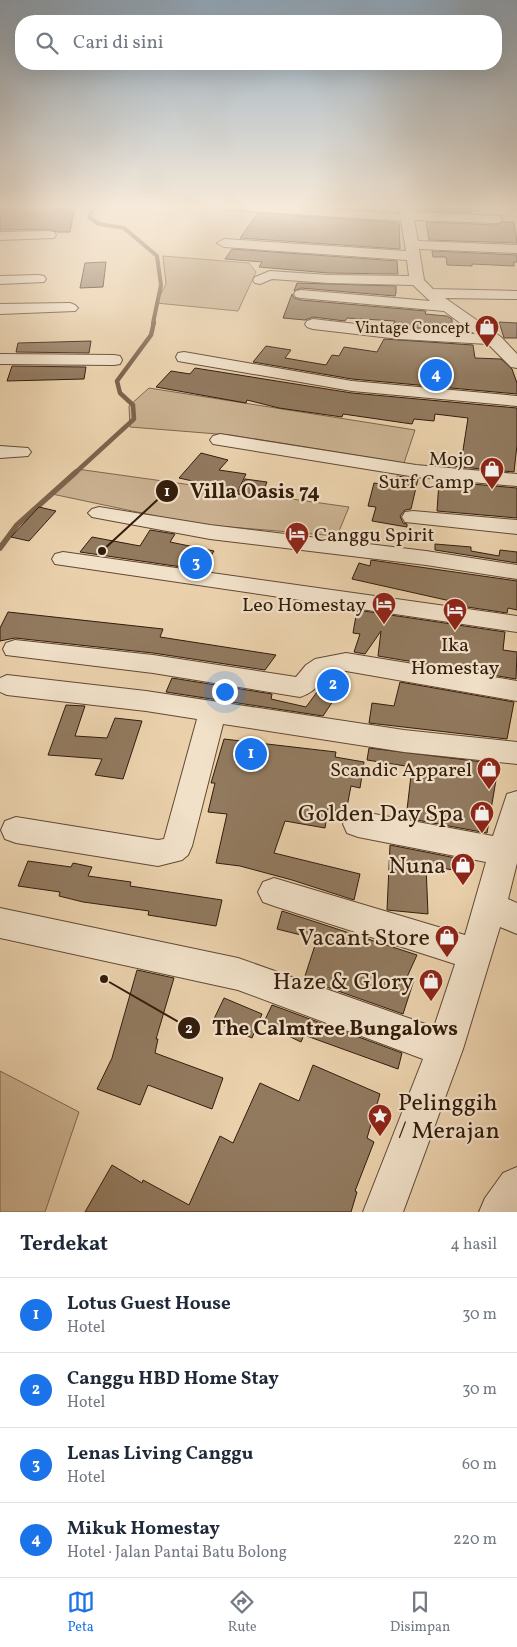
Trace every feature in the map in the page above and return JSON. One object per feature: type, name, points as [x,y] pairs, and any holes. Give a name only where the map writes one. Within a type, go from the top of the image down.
[{"type":"street","points":[[414,262],[417,281],[492,340],[517,363]]},
{"type":"street","points":[[260,280],[270,275],[329,279],[417,281]]},
{"type":"street","points":[[0,280],[39,279]]},
{"type":"street","points":[[430,293],[517,295]]},
{"type":"street","points":[[301,294],[448,307]]},
{"type":"street","points":[[0,309],[70,308]]},
{"type":"street","points":[[313,324],[399,334],[517,340]]},
{"type":"street","points":[[184,357],[352,386],[517,401]]},
{"type":"street","points":[[0,359],[114,360]]},
{"type":"street","points":[[220,440],[416,471],[517,480]]},
{"type":"street","points":[[0,452],[21,452]]},
{"type":"street","points":[[100,513],[220,533],[426,558],[517,572]]},
{"type":"street","points":[[413,517],[517,527]]},
{"type":"street","points":[[63,559],[517,624]]},
{"type":"street","points":[[15,650],[154,664],[300,687],[305,684],[318,668],[330,663],[346,662],[517,691]]},
{"type":"street","points":[[7,685],[146,701],[394,739],[517,753]]},
{"type":"street","points":[[16,830],[158,853],[171,851],[177,846],[212,712]]},
{"type":"street","points":[[383,1212],[445,1049],[475,954],[504,913],[506,852],[517,803]]},
{"type":"street","points":[[358,824],[506,852]]},
{"type":"street","points":[[274,892],[475,954]]},
{"type":"street","points":[[0,923],[238,974],[445,1049]]},
{"type":"street","points":[[499,1212],[517,1186]]},
{"type":"shaded area","points":[[164,262],[249,263],[256,272],[238,311],[156,303],[166,284]]},
{"type":"shaded area","points":[[149,388],[415,430],[404,463],[230,435],[130,427],[129,406]]},
{"type":"shaded area","points":[[77,469],[349,507],[337,536],[194,524],[52,494]]},
{"type":"shaded area","points":[[0,1071],[79,1112],[45,1212],[0,1212]]},
{"type":"building","points":[[106,262],[103,287],[80,288],[85,263]]},
{"type":"building","points":[[257,262],[397,262],[398,274],[329,273],[259,267],[262,262]]},
{"type":"building","points":[[447,262],[517,262],[514,262],[514,266],[447,265]]},
{"type":"building","points":[[297,283],[396,286],[396,293],[395,296],[301,288],[294,291]]},
{"type":"building","points":[[292,294],[294,298],[301,300],[426,311],[425,314],[447,316],[452,319],[452,330],[455,331],[392,326],[395,321],[347,318],[345,321],[313,317],[305,320],[283,318]]},
{"type":"building","points":[[499,322],[517,323],[517,338],[504,338]]},
{"type":"building","points":[[384,339],[473,345],[475,358],[501,359],[512,369],[517,383],[517,394],[352,379],[253,362],[266,346],[291,350],[285,358],[326,365],[332,355],[339,356],[344,347],[377,352]]},
{"type":"building","points":[[91,341],[89,353],[16,352],[18,343]]},
{"type":"building","points":[[12,366],[86,367],[84,379],[7,381]]},
{"type":"building","points":[[195,368],[352,393],[517,408],[517,445],[514,472],[440,465],[440,461],[461,463],[468,418],[435,414],[434,421],[414,419],[412,424],[343,414],[342,417],[279,408],[247,400],[246,403],[156,387],[171,371],[190,374]]},
{"type":"building","points":[[201,453],[228,460],[219,470],[246,474],[238,491],[179,478]]},
{"type":"building","points":[[397,476],[418,479],[411,509],[405,510],[400,516],[403,523],[407,524],[407,527],[372,521],[376,507],[368,506],[374,483],[395,486]]},
{"type":"building","points":[[245,479],[267,482],[261,497],[238,494]]},
{"type":"building","points":[[439,481],[517,488],[517,518],[437,511]]},
{"type":"building","points":[[39,507],[56,511],[29,541],[11,537]]},
{"type":"building","points":[[150,530],[175,534],[170,542],[214,551],[202,570],[80,552],[92,537],[140,546]]},
{"type":"building","points":[[435,544],[471,547],[471,551],[499,556],[500,550],[517,552],[517,563],[435,550]]},
{"type":"building","points":[[371,560],[517,581],[517,610],[508,608],[507,613],[454,605],[455,602],[352,579],[359,563],[370,566]]},
{"type":"building","points":[[357,610],[505,632],[503,650],[517,652],[516,679],[378,656],[381,631],[365,654],[354,652],[360,634],[353,633]]},
{"type":"building","points":[[8,612],[163,629],[160,637],[276,655],[265,670],[153,653],[15,638],[0,641],[0,628]]},
{"type":"building","points":[[342,674],[349,677],[323,716],[166,692],[172,678],[272,694],[271,699],[306,707],[326,680]]},
{"type":"building","points":[[400,682],[514,702],[507,739],[369,723],[372,703],[394,706]]},
{"type":"building","points":[[66,705],[85,706],[75,736],[107,738],[115,718],[142,721],[123,779],[95,775],[102,759],[48,755]]},
{"type":"building","points":[[224,739],[336,752],[335,757],[364,762],[360,788],[351,786],[346,812],[328,809],[325,828],[285,821],[274,853],[360,874],[354,900],[240,866],[216,863],[227,814],[208,812],[215,783],[211,783]]},
{"type":"building","points":[[369,748],[483,762],[483,777],[496,780],[487,833],[406,818],[412,767],[367,760]]},
{"type":"building","points":[[390,845],[461,859],[461,871],[426,866],[428,914],[387,910]]},
{"type":"building","points":[[28,861],[71,867],[73,863],[92,867],[88,876],[131,882],[130,886],[222,900],[216,926],[148,915],[149,911],[83,902],[59,896],[60,892],[18,886]]},
{"type":"building","points":[[282,911],[417,955],[407,977],[414,980],[403,1014],[304,979],[317,939],[277,929]]},
{"type":"building","points":[[137,970],[174,978],[156,1039],[158,1039],[155,1053],[223,1078],[212,1109],[148,1085],[140,1105],[97,1089],[112,1058]]},
{"type":"building","points":[[224,998],[262,1014],[252,1038],[213,1021]]},
{"type":"building","points":[[272,1005],[402,1053],[398,1069],[304,1035],[301,1042],[263,1024]]},
{"type":"building","points":[[313,1065],[380,1094],[367,1138],[374,1142],[355,1191],[357,1192],[351,1212],[85,1212],[112,1165],[142,1183],[143,1180],[189,1205],[220,1136],[233,1143],[260,1083],[299,1101]]},
{"type":"waterway","points":[[153,323],[161,285],[158,262]]},
{"type":"waterway","points":[[75,473],[134,419],[133,405],[120,393],[117,381],[151,335],[154,322]]},
{"type":"waterway","points":[[0,548],[17,525],[76,472]]},
{"type":"place","name":"Vintage Concept","points":[[487,348]]},
{"type":"place","name":"Mikuk Homestay","points":[[436,375]]},
{"type":"place","name":"Mojo Surf Camp","points":[[492,490]]},
{"type":"place","name":"Villa Oasis 74","points":[[102,551]]},
{"type":"place","name":"Canggu Spirit","points":[[297,555]]},
{"type":"place","name":"Lenas Living Canggu","points":[[196,563]]},
{"type":"place","name":"Leo Homestay","points":[[384,625]]},
{"type":"place","name":"Ika Homestay","points":[[455,631]]},
{"type":"place","name":"Canggu HBD Home Stay","points":[[333,685]]},
{"type":"place","name":"Lotus Guest House","points":[[251,754]]},
{"type":"place","name":"Scandic Apparel","points":[[489,790]]},
{"type":"place","name":"Golden Day Spa","points":[[482,834]]},
{"type":"place","name":"Nuna","points":[[463,886]]},
{"type":"place","name":"Vacant Store","points":[[447,958]]},
{"type":"place","name":"The Calmtree Bungalows","points":[[104,979]]},
{"type":"place","name":"Haze & Glory","points":[[431,1002]]},
{"type":"place","name":"Pelinggih / Merajan","points":[[380,1137]]}]
